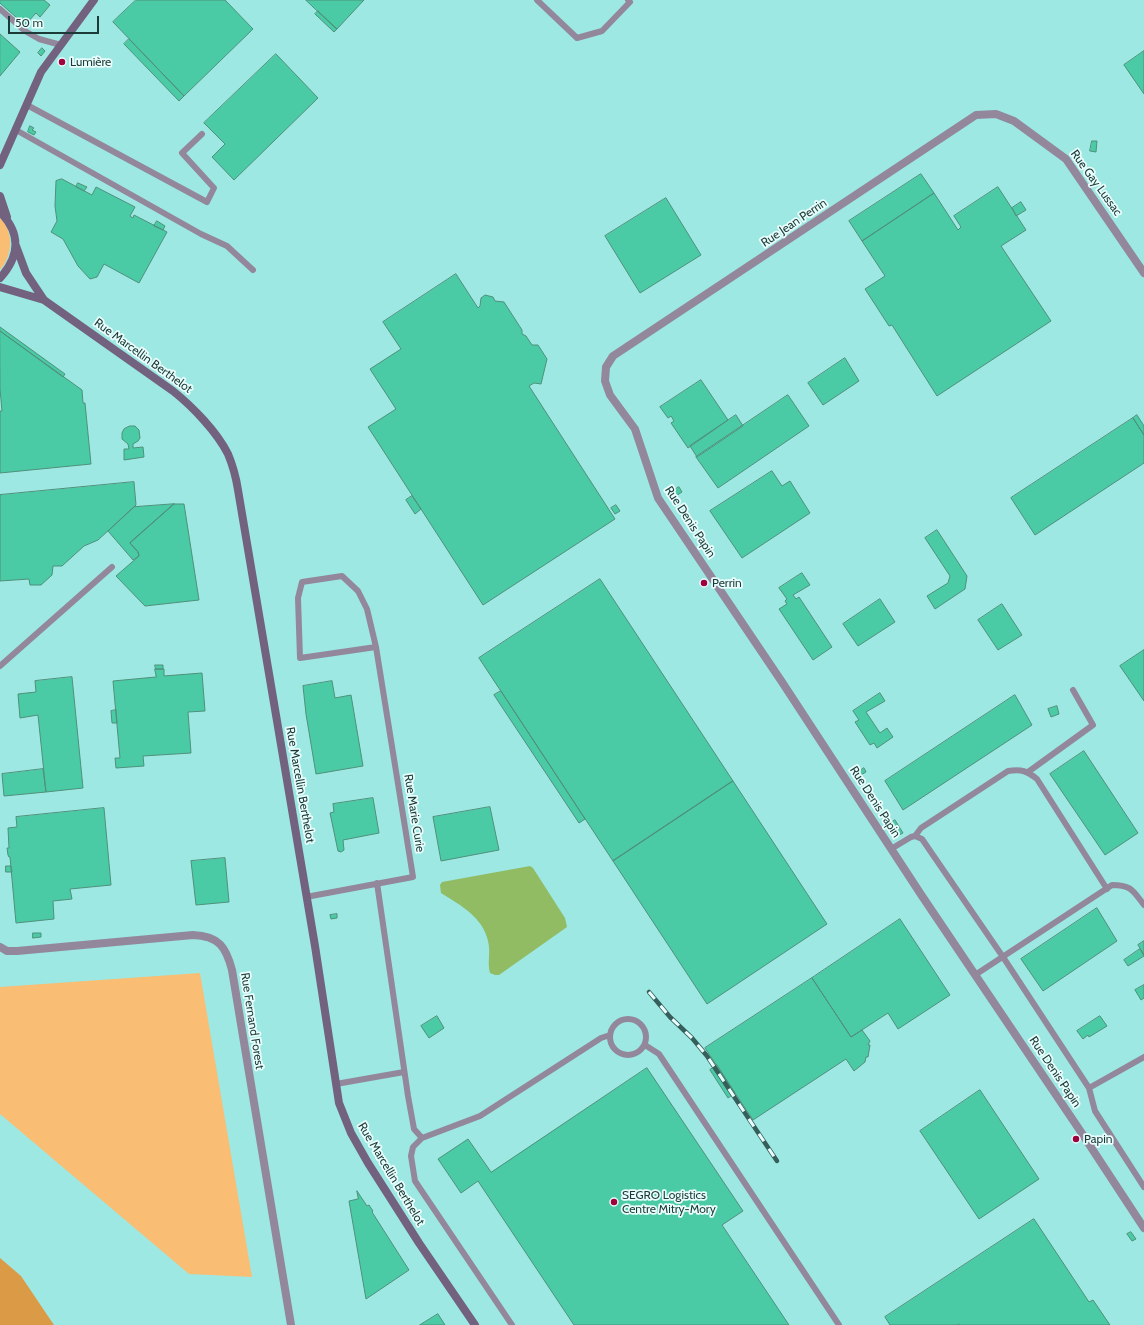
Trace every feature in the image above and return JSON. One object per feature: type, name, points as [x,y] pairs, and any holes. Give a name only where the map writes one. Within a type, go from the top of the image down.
[{"type":"street","points":[[0,165],[41,72],[94,0]]},
{"type":"street","name":"Rue Jean Perrin","points":[[605,381],[606,367],[613,356],[976,115],[996,114],[1014,121]]},
{"type":"street","name":"Rue Gay Lussac","points":[[1014,121],[1066,159],[1144,273]]},
{"type":"street","name":"Rue Marcellin Berthelot","points":[[0,196],[8,220],[14,232],[16,245],[26,273],[44,300]]},
{"type":"street","points":[[0,212],[8,220]]},
{"type":"street","points":[[0,278],[8,269],[14,258],[16,245]]},
{"type":"street","name":"Rue Marcellin Berthelot","points":[[0,287],[44,300],[184,400],[213,432],[227,453],[232,464],[238,490],[339,1103],[351,1133],[368,1163],[474,1325]]},
{"type":"street","name":"Rue Denis Papin","points":[[605,381],[610,395],[635,429],[658,498],[782,682],[975,976],[1144,1228]]},
{"type":"street","name":"Rue Fernand Forest","points":[[0,947],[7,951],[17,951],[193,935],[213,938],[223,947],[229,959],[232,970],[291,1325]]},
{"type":"lane","points":[[537,0],[577,38],[602,31],[630,1]]},
{"type":"lane","points":[[0,9],[25,31],[38,39],[61,45]]},
{"type":"lane","points":[[27,105],[207,202],[214,188],[182,153],[202,134]]},
{"type":"lane","points":[[16,130],[201,234],[226,246],[253,270]]},
{"type":"lane","points":[[0,666],[112,567]]},
{"type":"lane","points":[[342,576],[358,591],[367,609],[376,647],[300,658],[298,598],[302,582],[342,576]]},
{"type":"lane","name":"Rue Marie Curie","points":[[306,896],[413,877],[376,647]]},
{"type":"lane","points":[[1028,772],[1093,725],[1073,690]]},
{"type":"lane","points":[[891,849],[915,836],[921,828],[1008,771],[1018,770],[1028,772],[1038,779],[1107,889]]},
{"type":"lane","points":[[915,836],[922,839],[1089,1088],[1095,1111],[1144,1187]]},
{"type":"lane","points":[[377,884],[404,1072],[414,1129],[422,1138]]},
{"type":"lane","points":[[975,976],[1112,885],[1123,885],[1131,888],[1144,905]]},
{"type":"lane","points":[[629,1018],[635,1019],[641,1022],[647,1033],[645,1045],[637,1053],[625,1055],[615,1050],[610,1040],[611,1030],[618,1021],[629,1018]]},
{"type":"lane","points":[[512,1325],[415,1181],[411,1156],[413,1147],[422,1138],[480,1116],[601,1038],[610,1035]]},
{"type":"lane","points":[[645,1045],[659,1054],[839,1325]]},
{"type":"lane","points":[[1089,1088],[1144,1057]]},
{"type":"lane","points":[[336,1084],[404,1072]]},
{"type":"shaded area","points":[[0,218],[5,223],[8,230],[10,244],[7,258],[0,270]]},
{"type":"shaded area","points":[[530,866],[533,868],[565,918],[567,927],[499,975],[495,975],[490,973],[489,945],[481,925],[470,912],[441,893],[440,885],[442,882]]},
{"type":"shaded area","points":[[200,973],[252,1277],[189,1274],[0,1114],[0,987]]},
{"type":"shaded area","points":[[0,1258],[21,1276],[54,1325],[0,1325]]},
{"type":"building","points":[[0,0],[44,0],[50,5],[40,17],[36,13],[25,25],[0,3]]},
{"type":"building","points":[[136,0],[225,0],[253,29],[184,96],[113,22]]},
{"type":"building","points":[[306,0],[364,0],[337,29]]},
{"type":"building","points":[[318,11],[337,29],[334,32],[315,14]]},
{"type":"building","points":[[0,34],[20,52],[0,76]]},
{"type":"building","points":[[129,39],[184,96],[179,101],[124,44]]},
{"type":"building","points":[[42,48],[45,51],[41,56],[38,53]]},
{"type":"building","points":[[1144,51],[1144,94],[1124,65]]},
{"type":"building","points":[[276,54],[318,98],[234,180],[212,157],[225,144],[204,123]]},
{"type":"building","points":[[30,126],[34,128],[32,130],[36,132],[34,135],[28,132]]},
{"type":"building","points":[[1092,141],[1097,141],[1096,152],[1090,151]]},
{"type":"building","points":[[921,174],[934,193],[862,241],[849,221]]},
{"type":"building","points":[[62,179],[92,195],[96,187],[135,207],[130,216],[133,218],[134,215],[167,232],[139,283],[104,264],[97,277],[90,279],[78,266],[63,239],[51,232],[57,221],[55,206],[56,181]]},
{"type":"building","points":[[78,183],[87,187],[84,191],[76,187]]},
{"type":"building","points":[[998,187],[1026,230],[1001,246],[1051,321],[937,396],[892,325],[889,326],[865,289],[885,276],[862,241],[934,193],[958,230],[961,227],[954,216]]},
{"type":"building","points":[[666,198],[701,255],[640,293],[605,236]]},
{"type":"building","points":[[1021,202],[1026,210],[1016,216],[1012,208]]},
{"type":"building","points":[[157,221],[165,226],[163,230],[154,226]]},
{"type":"building","points":[[456,274],[478,308],[480,306],[481,298],[485,295],[493,297],[495,301],[504,302],[522,330],[522,334],[526,336],[532,345],[538,345],[547,359],[541,384],[534,383],[529,386],[615,519],[483,605],[368,427],[396,409],[370,369],[401,349],[383,322]]},
{"type":"building","points":[[0,327],[65,374],[63,377],[0,331]]},
{"type":"building","points":[[0,331],[82,390],[83,403],[85,403],[91,464],[0,473],[0,411],[2,411],[0,389]]},
{"type":"building","points":[[845,358],[859,381],[823,405],[808,383]]},
{"type":"building","points":[[701,380],[728,420],[688,448],[671,423],[674,421],[671,416],[668,418],[660,407]]},
{"type":"building","points":[[788,395],[809,426],[718,488],[696,457]]},
{"type":"building","points":[[736,415],[743,426],[697,457],[690,446]]},
{"type":"building","points":[[1137,415],[1144,426],[1144,435],[1133,418]]},
{"type":"building","points":[[1133,418],[1144,435],[1144,463],[1035,535],[1011,498]]},
{"type":"building","points":[[130,426],[135,426],[139,430],[140,438],[133,444],[133,448],[143,447],[144,457],[124,460],[124,449],[129,449],[128,444],[122,439],[122,433],[124,429]]},
{"type":"building","points":[[772,471],[782,486],[790,481],[810,513],[742,558],[710,511]]},
{"type":"building","points":[[134,482],[136,505],[98,540],[84,546],[62,566],[53,566],[52,575],[41,585],[30,585],[29,579],[0,581],[0,495]]},
{"type":"building","points":[[679,487],[682,492],[674,497],[671,492]]},
{"type":"building","points":[[412,496],[421,509],[415,514],[406,500]]},
{"type":"building","points":[[174,504],[130,543],[138,552],[139,556],[133,560],[108,531],[134,507]]},
{"type":"building","points":[[174,504],[184,504],[199,600],[145,606],[116,576],[139,556],[138,552],[130,543]]},
{"type":"building","points":[[616,505],[620,511],[615,514],[611,508]]},
{"type":"building","points":[[937,530],[967,576],[965,589],[935,609],[927,596],[948,583],[950,576],[925,538]]},
{"type":"building","points":[[802,573],[810,585],[793,595],[796,599],[799,597],[832,647],[813,660],[779,609],[787,604],[785,601],[787,599],[779,588]]},
{"type":"building","points":[[600,579],[733,781],[613,861],[479,658]]},
{"type":"building","points":[[880,599],[895,622],[858,646],[843,624]]},
{"type":"building","points":[[1002,604],[1022,635],[998,650],[978,620]]},
{"type":"building","points":[[1144,650],[1144,701],[1120,666]]},
{"type":"building","points":[[155,665],[163,665],[163,669],[156,669]]},
{"type":"building","points":[[155,669],[164,669],[164,676],[202,673],[205,711],[188,712],[191,753],[143,756],[144,766],[116,768],[115,758],[120,758],[113,681],[156,677]]},
{"type":"building","points":[[72,677],[83,788],[46,792],[38,715],[20,718],[18,694],[36,692],[35,681]]},
{"type":"building","points":[[332,681],[335,698],[351,695],[363,766],[316,774],[303,686]]},
{"type":"building","points":[[501,691],[585,819],[579,823],[494,695]]},
{"type":"building","points":[[880,693],[885,701],[866,712],[880,733],[887,728],[893,737],[877,748],[874,743],[870,745],[855,722],[859,720],[853,711]]},
{"type":"building","points":[[1015,695],[1032,725],[903,810],[885,781]]},
{"type":"building","points":[[1057,706],[1059,714],[1051,717],[1048,709]]},
{"type":"building","points":[[116,710],[117,723],[112,723],[111,711]]},
{"type":"building","points":[[1084,751],[1138,833],[1105,855],[1050,774]]},
{"type":"building","points":[[864,768],[866,772],[859,776],[857,773]]},
{"type":"building","points":[[43,769],[46,792],[4,796],[2,774]]},
{"type":"building","points":[[733,781],[827,924],[707,1004],[613,861]]},
{"type":"building","points":[[373,798],[379,833],[343,840],[344,850],[341,852],[338,851],[330,813],[334,812],[333,804]]},
{"type":"building","points":[[490,807],[499,850],[441,861],[433,817]]},
{"type":"building","points":[[104,808],[111,885],[70,889],[72,899],[53,901],[54,919],[16,923],[10,857],[8,855],[7,848],[9,848],[8,828],[17,827],[16,817]]},
{"type":"building","points":[[895,820],[903,833],[899,835],[891,823]]},
{"type":"building","points":[[225,858],[229,902],[196,905],[191,861]]},
{"type":"building","points":[[6,866],[11,866],[12,872],[6,872]]},
{"type":"building","points":[[1097,908],[1117,941],[1043,991],[1021,959]]},
{"type":"building","points":[[337,914],[337,918],[331,919],[330,915]]},
{"type":"building","points":[[900,919],[950,995],[898,1029],[888,1013],[851,1037],[812,978]]},
{"type":"building","points":[[33,933],[41,933],[41,937],[33,938]]},
{"type":"building","points":[[1144,941],[1144,955],[1138,945]]},
{"type":"building","points":[[1140,949],[1144,956],[1128,966],[1124,960]]},
{"type":"building","points":[[812,978],[851,1037],[862,1030],[870,1041],[868,1045],[870,1045],[868,1057],[866,1057],[865,1062],[854,1071],[846,1059],[753,1120],[705,1048]]},
{"type":"building","points":[[1144,985],[1144,998],[1141,1000],[1135,990]]},
{"type":"building","points":[[437,1016],[444,1028],[429,1038],[421,1026]]},
{"type":"building","points":[[1100,1016],[1107,1026],[1083,1039],[1077,1031]]},
{"type":"building","points":[[717,1065],[735,1093],[728,1098],[710,1070]]},
{"type":"building","name":"SEGRO Logistics Centre Mitry-Mory","points":[[647,1068],[743,1211],[722,1225],[789,1325],[574,1325],[478,1181],[461,1193],[438,1159],[468,1139],[491,1172]]},
{"type":"building","points":[[980,1090],[1039,1179],[979,1219],[920,1131]]},
{"type":"building","points":[[357,1191],[367,1206],[369,1205],[373,1211],[372,1212],[409,1270],[366,1299],[349,1201],[358,1199]]},
{"type":"building","points":[[1034,1219],[1089,1302],[1093,1300],[1110,1325],[890,1325],[885,1317]]},
{"type":"building","points":[[1131,1232],[1136,1239],[1132,1241],[1127,1234]]},
{"type":"building","points":[[438,1314],[445,1325],[420,1325]]},
{"type":"railway","points":[[649,992],[670,1017],[692,1038],[707,1056],[777,1161]]},
{"type":"place","name":"Lumière","points":[[62,62]]},
{"type":"place","name":"Perrin","points":[[704,583]]},
{"type":"place","name":"Papin","points":[[1076,1139]]},
{"type":"place","name":"SEGRO Logistics Centre Mitry-Mory","points":[[614,1202]]}]
